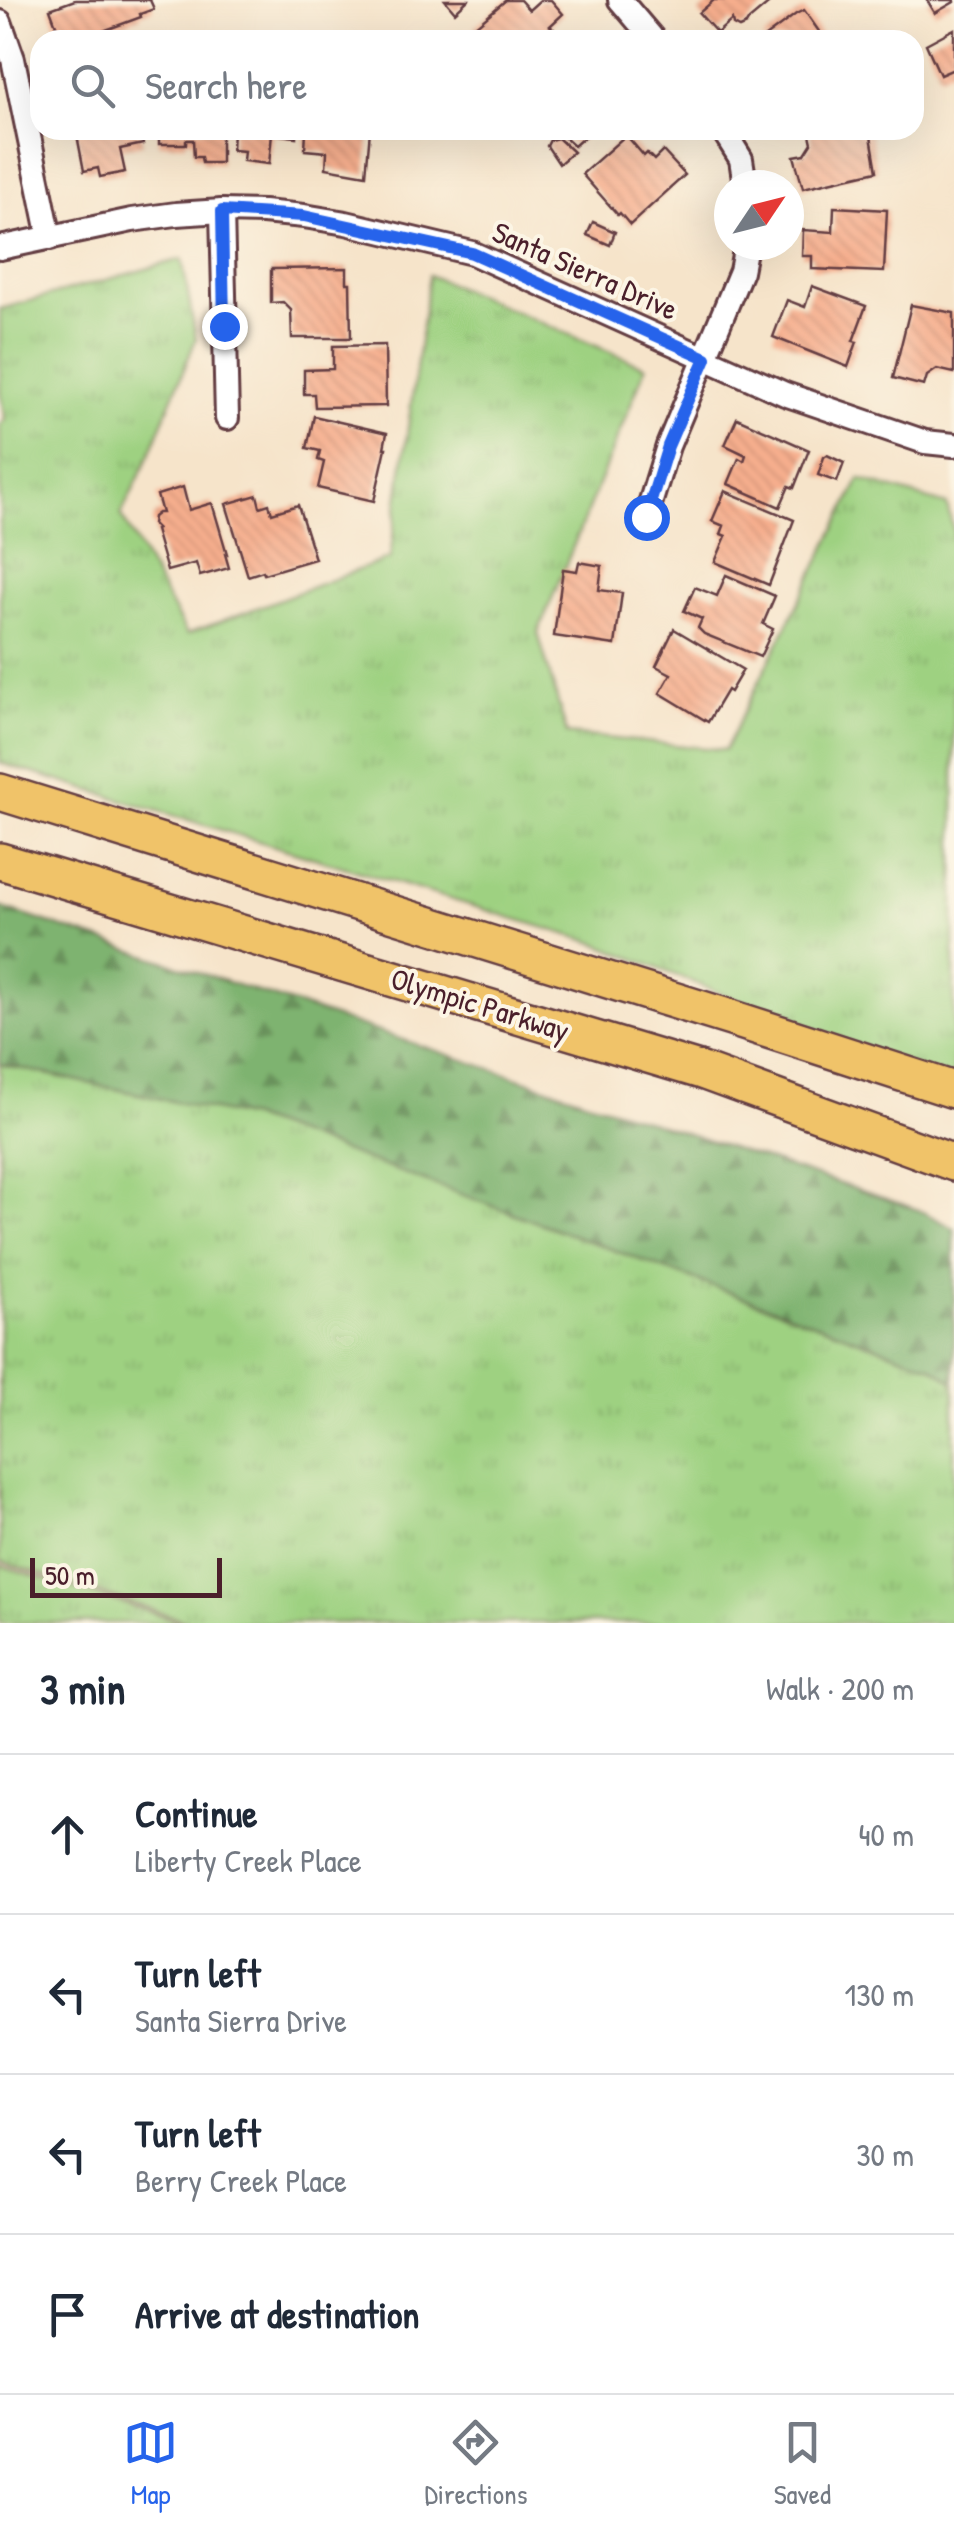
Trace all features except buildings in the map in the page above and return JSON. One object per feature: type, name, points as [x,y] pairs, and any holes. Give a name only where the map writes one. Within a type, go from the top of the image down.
[{"type":"main road","name":"Olympic Parkway","points":[[0,792],[954,1090]]},
{"type":"main road","name":"Olympic Parkway","points":[[0,862],[702,1071],[954,1163]]},
{"type":"street","points":[[620,0],[646,30]]},
{"type":"street","points":[[0,22],[13,59],[50,238]]},
{"type":"street","points":[[729,140],[741,159],[742,170]]},
{"type":"street","points":[[222,211],[227,418]]},
{"type":"street","name":"Santa Sierra Drive","points":[[0,248],[132,220],[222,211],[304,216],[472,253],[785,394],[925,442],[954,445]]},
{"type":"street","points":[[646,517],[668,446],[744,260]]},
{"type":"green space","points":[[182,259],[196,339],[121,515],[187,634],[390,558],[429,275],[646,367],[538,633],[567,734],[725,750],[860,479],[947,505],[954,533],[954,1087],[595,943],[0,763],[0,423],[5,421],[0,392],[0,309]]},
{"type":"green space","points":[[0,907],[919,1210],[954,1228],[954,1382],[931,1366],[255,1119],[0,1064]]},
{"type":"green space","points":[[0,1064],[255,1119],[931,1366],[954,1382],[954,1623],[194,1623],[0,1561]]},
{"type":"green space","points":[[0,1565],[185,1623],[0,1623]]},
{"type":"route","points":[[224,326],[222,211],[275,213],[346,223],[472,253],[706,358],[668,446],[646,517]]}]
